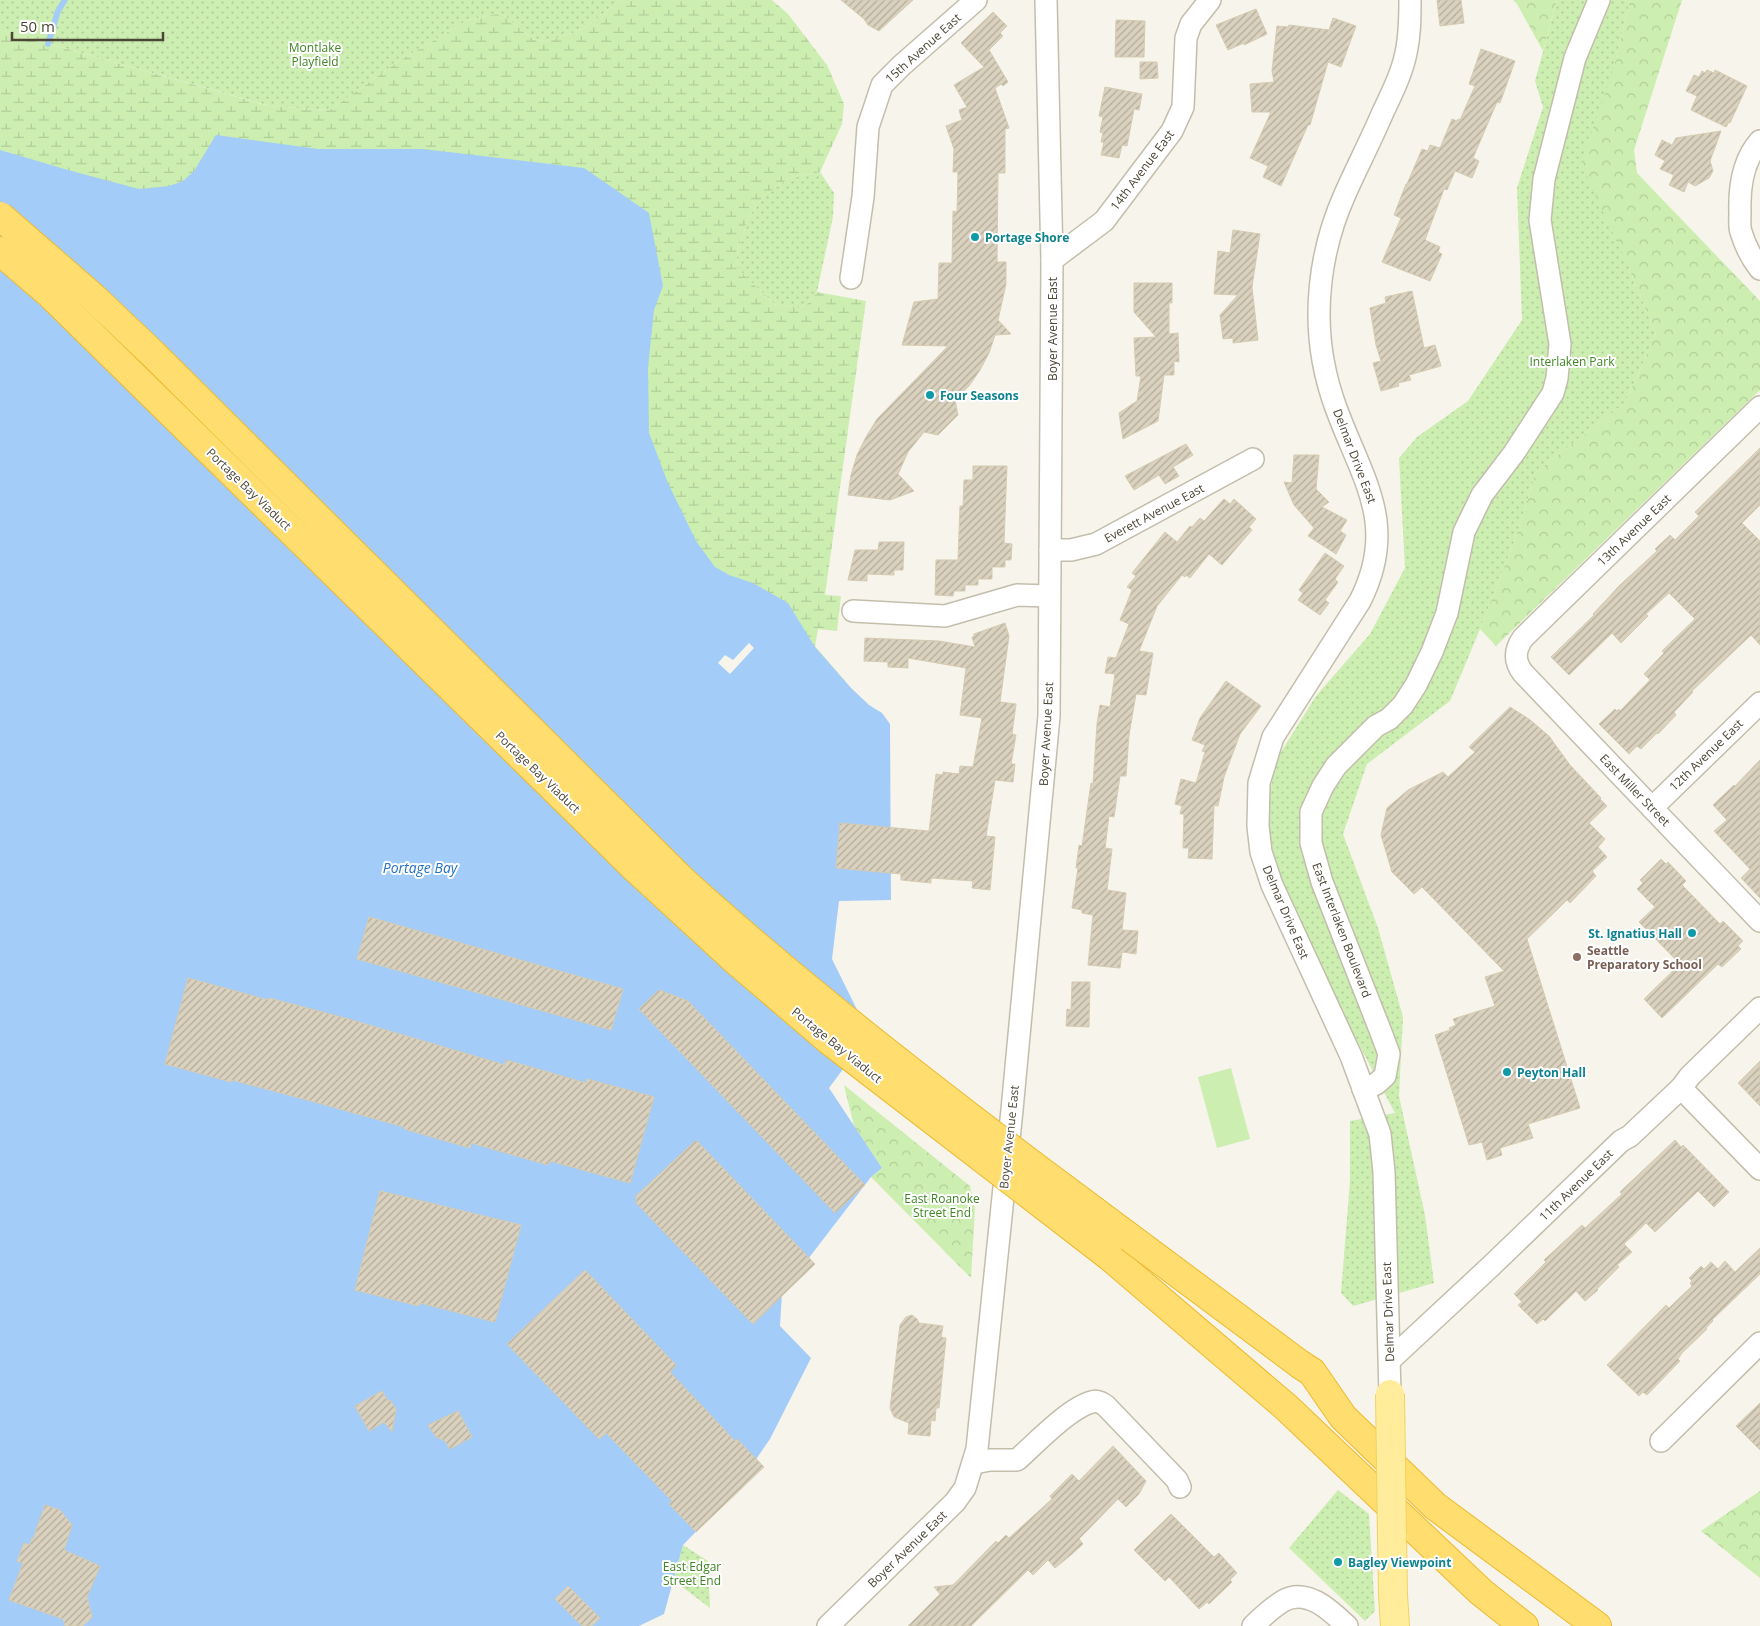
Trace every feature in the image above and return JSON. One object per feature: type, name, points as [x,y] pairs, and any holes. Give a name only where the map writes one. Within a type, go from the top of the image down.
[{"type":"highway","points":[[0,216],[86,291],[153,354],[677,875],[752,943],[849,1024],[923,1082],[1306,1369],[1343,1417],[1435,1506],[1597,1626]]},
{"type":"highway","name":"Portage Bay Viaduct","points":[[0,251],[51,295],[636,868],[734,959],[830,1041],[1109,1256],[1286,1407],[1481,1592]]},
{"type":"highway","points":[[1481,1592],[1506,1626]]},
{"type":"highway","points":[[1481,1592],[1524,1626]]},
{"type":"main road","name":"Delmar Drive East","points":[[1390,1394],[1395,1626]]},
{"type":"street","name":"15th Avenue East","points":[[851,278],[863,197],[868,127],[882,85],[976,0]]},
{"type":"street","name":"Boyer Avenue East","points":[[828,1626],[955,1502],[965,1488],[977,1449],[996,1279],[1047,754],[1049,716],[1052,260],[1046,0]]},
{"type":"street","name":"14th Avenue East","points":[[1052,260],[1104,221],[1172,131],[1183,107],[1186,38],[1192,24],[1210,0]]},
{"type":"street","name":"Delmar Drive East","points":[[1390,1394],[1384,1172],[1380,1134],[1351,1056],[1266,869],[1261,852],[1258,826],[1258,798],[1262,769],[1273,737],[1360,601],[1369,581],[1374,562],[1378,528],[1372,498],[1336,408],[1328,382],[1320,340],[1319,299],[1325,258],[1335,220],[1402,67],[1409,39],[1410,0]]},
{"type":"street","name":"East Interlaken Boulevard","points":[[1363,1089],[1376,1084],[1386,1076],[1388,1054],[1382,1034],[1322,882],[1312,843],[1311,812],[1323,786],[1336,766],[1376,726],[1389,718],[1402,705],[1416,685],[1432,652],[1447,613],[1464,532],[1482,496],[1514,453],[1553,393],[1558,378],[1560,344],[1540,220],[1544,178],[1575,58],[1599,0]]},
{"type":"street","points":[[1760,141],[1752,149],[1740,181],[1740,230],[1760,270]]},
{"type":"street","name":"13th Avenue East","points":[[1515,656],[1517,647],[1523,638],[1760,408]]},
{"type":"street","name":"Everett Avenue East","points":[[1050,550],[1071,550],[1096,544],[1253,459]]},
{"type":"street","points":[[853,611],[945,616],[1017,595],[1049,596]]},
{"type":"street","name":"East Miller Street","points":[[1515,656],[1518,666],[1523,673],[1760,921]]},
{"type":"street","name":"12th Avenue East","points":[[1652,808],[1760,703]]},
{"type":"street","name":"11th Avenue East","points":[[1390,1360],[1621,1141],[1630,1136],[1760,1008]]},
{"type":"street","points":[[1680,1088],[1760,1169]]},
{"type":"street","points":[[1661,1441],[1760,1343]]},
{"type":"street","points":[[974,1463],[990,1460],[1017,1460],[1068,1415],[1092,1402],[1100,1402],[1177,1480],[1180,1487]]},
{"type":"street","points":[[1253,1626],[1284,1600],[1300,1597],[1310,1599],[1332,1611],[1347,1626]]},
{"type":"green space","name":"Montlake Playfield","points":[[0,0],[621,0],[583,29],[546,42],[533,39],[501,13],[468,20],[399,61],[330,110],[270,106],[0,30]]},
{"type":"green space","points":[[621,0],[772,0],[788,14],[827,65],[844,104],[842,124],[820,172],[789,178],[765,195],[748,218],[737,255],[738,269],[774,304],[800,308],[807,304],[817,292],[866,301],[825,595],[841,596],[837,631],[818,629],[815,646],[851,688],[869,705],[0,198],[0,30],[269,106],[330,110],[399,61],[468,20],[501,13],[533,39],[546,42],[583,29]]},
{"type":"green space","points":[[1513,0],[1557,0],[1543,51],[1517,4]]},
{"type":"green space","name":"Interlaken Park","points":[[1557,0],[1630,0],[1614,67],[1629,268],[1656,334],[1625,403],[1536,472],[1515,540],[1450,701],[1367,764],[1343,834],[1378,928],[1403,1017],[1399,1096],[1425,1215],[1434,1283],[1353,1306],[1341,1293],[1350,1181],[1350,1121],[1395,1113],[1329,988],[1277,871],[1266,816],[1276,760],[1316,696],[1370,634],[1405,568],[1399,458],[1417,437],[1468,401],[1522,320],[1517,188],[1543,107],[1535,81]]},
{"type":"green space","points":[[1630,0],[1682,0],[1634,150],[1637,173],[1760,301],[1760,390],[1496,646],[1480,629],[1515,540],[1536,472],[1625,403],[1656,334],[1629,268],[1581,164],[1614,67]]},
{"type":"green space","points":[[820,172],[834,193],[833,217],[817,292],[807,304],[800,308],[774,304],[738,269],[737,255],[748,218],[765,195],[789,178]]},
{"type":"green space","points":[[1231,1068],[1250,1139],[1217,1148],[1198,1077]]},
{"type":"green space","name":"East Roanoke Street End","points":[[844,1085],[970,1186],[975,1209],[971,1278],[871,1177],[882,1168],[854,1126]]},
{"type":"green space","name":"Bagley Viewpoint","points":[[1338,1490],[1369,1514],[1375,1611],[1365,1621],[1289,1548]]},
{"type":"green space","points":[[1760,1491],[1760,1578],[1701,1531]]},
{"type":"green space","name":"East Edgar Street End","points":[[683,1545],[708,1561],[710,1608],[673,1580]]},
{"type":"water","name":"Portage Bay","points":[[216,135],[318,149],[423,149],[584,168],[649,213],[663,286],[654,310],[648,368],[649,433],[668,483],[696,541],[715,567],[729,575],[753,583],[788,603],[815,647],[851,688],[869,705],[882,713],[890,724],[891,900],[839,901],[832,959],[869,1034],[829,1088],[882,1168],[871,1177],[782,1293],[780,1326],[811,1358],[770,1439],[729,1498],[683,1545],[664,1614],[639,1626],[0,1626],[0,150],[139,189],[169,186],[183,181],[194,171]]},
{"type":"pier","points":[[749,643],[754,648],[730,674],[718,663],[725,655],[733,660]]},
{"type":"building","points":[[841,0],[913,0],[879,31],[868,25],[864,19]]},
{"type":"building","points":[[1437,0],[1461,0],[1464,23],[1440,26]]},
{"type":"building","points":[[1256,9],[1267,34],[1228,50],[1216,25]]},
{"type":"building","points":[[993,12],[1007,26],[1000,33],[1003,36],[989,50],[1008,82],[1003,86],[1001,84],[995,88],[1009,128],[1005,129],[1005,173],[998,173],[997,262],[1006,262],[1006,284],[998,320],[1011,334],[995,335],[989,353],[980,370],[969,386],[955,400],[958,415],[938,435],[924,432],[908,452],[898,474],[914,491],[890,500],[848,495],[857,455],[877,419],[948,346],[902,345],[914,302],[938,299],[939,263],[952,263],[953,211],[957,212],[958,172],[953,172],[954,149],[946,126],[962,120],[959,110],[967,107],[954,85],[984,67],[961,43]]},
{"type":"building","points":[[1333,18],[1356,26],[1341,67],[1328,62],[1310,125],[1308,125],[1281,186],[1263,177],[1268,166],[1250,158],[1271,112],[1252,112],[1250,84],[1274,82],[1272,71],[1277,26],[1288,27],[1289,25],[1329,30]]},
{"type":"building","points":[[1116,20],[1145,21],[1144,57],[1115,57]]},
{"type":"building","points":[[1481,49],[1515,61],[1500,103],[1497,102],[1473,158],[1479,161],[1472,178],[1455,171],[1447,190],[1444,189],[1425,240],[1440,247],[1438,252],[1442,254],[1430,281],[1382,262],[1401,218],[1394,215],[1422,149],[1428,151],[1430,145],[1440,148],[1452,119],[1460,120],[1475,86],[1469,84]]},
{"type":"building","points":[[1140,62],[1157,62],[1158,78],[1140,79]]},
{"type":"building","points":[[1707,70],[1714,73],[1715,70],[1747,86],[1730,123],[1726,127],[1691,110],[1697,96],[1686,91],[1694,75],[1699,77],[1702,71],[1705,73]]},
{"type":"building","points":[[1105,87],[1142,94],[1139,110],[1134,109],[1127,146],[1122,145],[1119,158],[1101,155],[1104,142],[1101,142],[1103,133],[1100,132],[1103,117],[1099,116]]},
{"type":"building","points":[[1721,131],[1710,161],[1713,171],[1709,178],[1695,186],[1688,182],[1684,192],[1669,185],[1674,175],[1660,169],[1665,161],[1655,155],[1662,140],[1672,145],[1676,138]]},
{"type":"building","points":[[1233,230],[1260,234],[1252,287],[1258,340],[1233,343],[1233,338],[1223,339],[1220,315],[1238,295],[1214,294],[1218,251],[1230,253]]},
{"type":"building","points":[[1134,283],[1172,283],[1172,303],[1169,303],[1169,334],[1178,333],[1179,362],[1174,361],[1174,375],[1164,375],[1158,421],[1123,439],[1119,413],[1137,401],[1141,376],[1136,376],[1134,338],[1156,337],[1134,312]]},
{"type":"building","points":[[1412,291],[1424,348],[1435,345],[1441,366],[1409,375],[1411,380],[1398,383],[1399,386],[1381,391],[1373,363],[1381,361],[1376,345],[1370,308],[1386,303],[1385,297]]},
{"type":"building","points":[[1186,444],[1193,455],[1173,467],[1179,476],[1165,484],[1159,475],[1134,490],[1125,476]]},
{"type":"building","points":[[1760,448],[1760,505],[1742,523],[1760,541],[1760,645],[1751,635],[1692,691],[1674,712],[1676,715],[1658,734],[1641,749],[1637,746],[1629,754],[1599,724],[1615,709],[1620,711],[1650,680],[1644,674],[1664,653],[1662,651],[1695,619],[1669,593],[1646,614],[1648,616],[1621,643],[1612,633],[1569,675],[1551,657],[1594,615],[1620,585],[1657,551],[1655,549],[1670,535],[1675,540],[1699,516],[1695,512]]},
{"type":"building","points":[[1294,455],[1319,455],[1316,489],[1329,502],[1322,507],[1347,520],[1340,531],[1346,535],[1336,554],[1308,536],[1314,528],[1294,505],[1284,482],[1292,483]]},
{"type":"building","points":[[973,466],[1007,466],[1004,543],[1012,544],[1011,560],[1005,560],[1005,567],[992,567],[992,579],[978,579],[978,585],[965,585],[965,591],[954,591],[953,596],[935,595],[936,560],[958,560],[960,506],[963,506],[964,480],[973,480]]},
{"type":"building","points":[[1224,499],[1230,504],[1234,499],[1256,519],[1249,527],[1252,530],[1222,565],[1209,554],[1190,578],[1182,575],[1157,606],[1139,651],[1153,653],[1146,695],[1136,694],[1129,735],[1126,776],[1120,776],[1114,817],[1109,816],[1105,848],[1112,849],[1107,890],[1126,893],[1122,930],[1138,931],[1136,954],[1122,952],[1120,968],[1088,965],[1093,915],[1082,913],[1082,910],[1072,908],[1078,868],[1076,868],[1079,845],[1082,846],[1091,783],[1093,784],[1100,705],[1110,707],[1115,674],[1105,673],[1108,657],[1116,658],[1129,624],[1120,620],[1132,590],[1127,587],[1136,576],[1132,573],[1165,532],[1177,542],[1190,526],[1192,527],[1200,518],[1204,521]]},
{"type":"building","points":[[879,542],[904,542],[903,570],[894,570],[894,575],[867,574],[867,581],[848,580],[855,550],[878,550]]},
{"type":"building","points":[[1325,553],[1344,566],[1335,579],[1338,582],[1325,600],[1329,603],[1320,615],[1298,600],[1303,593],[1299,590]]},
{"type":"building","points":[[1005,623],[1009,636],[1000,702],[1016,704],[1012,734],[1016,735],[1011,764],[1015,764],[1013,782],[995,780],[986,836],[995,837],[990,890],[972,888],[973,881],[931,878],[931,883],[901,880],[901,874],[836,868],[840,823],[929,831],[936,774],[943,775],[943,772],[959,774],[960,766],[973,767],[982,718],[960,715],[966,668],[908,658],[908,668],[888,667],[888,662],[864,661],[865,638],[939,641],[975,647],[972,637],[974,634]]},
{"type":"building","points":[[1226,681],[1261,706],[1240,734],[1224,777],[1218,806],[1214,805],[1212,859],[1188,858],[1189,848],[1183,848],[1184,814],[1180,814],[1182,806],[1175,804],[1181,779],[1196,783],[1205,752],[1202,751],[1205,745],[1192,740],[1200,718]]},
{"type":"building","points":[[1510,707],[1529,719],[1549,736],[1570,765],[1607,806],[1589,823],[1605,839],[1598,847],[1607,857],[1592,871],[1596,876],[1570,903],[1567,900],[1527,939],[1580,1108],[1528,1124],[1533,1138],[1500,1148],[1502,1155],[1487,1160],[1482,1142],[1469,1145],[1435,1035],[1450,1030],[1449,1028],[1456,1025],[1453,1019],[1495,1006],[1485,977],[1504,971],[1422,887],[1414,894],[1392,872],[1381,835],[1387,808],[1408,790],[1443,772],[1448,777],[1475,752],[1469,747]]},
{"type":"building","points":[[1760,760],[1760,898],[1741,878],[1750,869],[1714,831],[1727,820],[1713,805]]},
{"type":"building","name":"St. Ignatius Hall","points":[[1661,859],[1666,864],[1668,862],[1686,881],[1682,885],[1720,924],[1723,921],[1743,941],[1738,946],[1741,949],[1722,967],[1718,964],[1662,1018],[1644,999],[1680,964],[1639,922],[1655,907],[1637,889],[1643,883],[1640,880]]},
{"type":"building","points":[[369,917],[623,989],[611,1030],[357,959]]},
{"type":"building","points":[[188,978],[268,1000],[269,998],[345,1018],[505,1065],[506,1060],[586,1083],[587,1079],[654,1097],[630,1183],[550,1161],[548,1165],[471,1143],[470,1148],[311,1101],[165,1064]]},
{"type":"building","points":[[1072,982],[1090,982],[1089,1027],[1066,1026],[1067,1009],[1071,1010]]},
{"type":"building","points":[[659,990],[688,1001],[865,1185],[835,1213],[639,1009]]},
{"type":"building","points":[[1760,1061],[1760,1106],[1738,1083]]},
{"type":"building","points":[[696,1140],[815,1264],[753,1324],[636,1203],[636,1196]]},
{"type":"building","points":[[1675,1140],[1681,1147],[1683,1145],[1729,1192],[1714,1207],[1698,1191],[1655,1232],[1646,1223],[1624,1244],[1632,1252],[1617,1265],[1619,1267],[1598,1290],[1585,1301],[1576,1291],[1545,1321],[1543,1319],[1537,1324],[1518,1305],[1522,1302],[1514,1294],[1546,1262],[1544,1260],[1582,1225],[1585,1228],[1622,1194],[1620,1192]]},
{"type":"building","points":[[380,1191],[521,1225],[495,1322],[420,1303],[419,1306],[355,1290]]},
{"type":"building","points":[[1760,1248],[1760,1274],[1712,1320],[1707,1329],[1682,1353],[1678,1359],[1680,1361],[1647,1395],[1643,1392],[1639,1396],[1607,1365],[1666,1305],[1669,1308],[1692,1286],[1690,1283],[1692,1281],[1689,1278],[1701,1266],[1704,1269],[1711,1262],[1718,1269],[1725,1261],[1735,1272]]},
{"type":"building","points":[[585,1270],[676,1365],[670,1372],[735,1441],[737,1439],[764,1467],[696,1532],[669,1504],[672,1501],[606,1433],[599,1439],[507,1344]]},
{"type":"building","points":[[912,1315],[919,1323],[943,1326],[941,1337],[946,1338],[939,1408],[936,1408],[935,1421],[931,1420],[930,1436],[908,1434],[909,1423],[894,1417],[890,1408],[900,1325],[906,1317]]},
{"type":"building","points":[[382,1391],[396,1409],[392,1432],[384,1422],[369,1431],[355,1406]]},
{"type":"building","points":[[1760,1403],[1760,1450],[1736,1426]]},
{"type":"building","points":[[458,1411],[472,1437],[450,1449],[445,1441],[436,1437],[428,1425]]},
{"type":"building","points":[[1113,1446],[1146,1481],[1139,1494],[1126,1507],[1118,1499],[1079,1539],[1083,1544],[1071,1555],[1055,1568],[1048,1560],[1033,1575],[1028,1570],[971,1626],[908,1626],[940,1594],[934,1587],[953,1585],[996,1541],[998,1543],[1006,1535],[1009,1538],[1052,1499],[1050,1496],[1072,1474],[1079,1481]]},
{"type":"building","points":[[45,1505],[60,1510],[72,1525],[64,1550],[100,1566],[87,1597],[92,1617],[83,1626],[65,1626],[63,1619],[9,1600],[23,1563],[17,1561],[24,1543],[30,1545],[33,1539]]},
{"type":"building","points":[[1171,1514],[1214,1557],[1219,1553],[1237,1573],[1230,1580],[1232,1582],[1209,1604],[1207,1602],[1199,1609],[1169,1577],[1165,1581],[1134,1550]]},
{"type":"building","points":[[568,1586],[600,1618],[592,1626],[582,1626],[555,1599]]},
{"type":"waterway","points":[[48,44],[58,11],[65,0]]},
{"type":"place","name":"Portage Shore","points":[[975,237]]},
{"type":"place","name":"Four Seasons","points":[[930,395]]},
{"type":"place","name":"St. Ignatius Hall","points":[[1692,933]]},
{"type":"place","name":"Seattle Preparatory School","points":[[1577,957]]},
{"type":"place","name":"Peyton Hall","points":[[1507,1072]]},
{"type":"place","name":"Bagley Viewpoint","points":[[1338,1562]]}]
